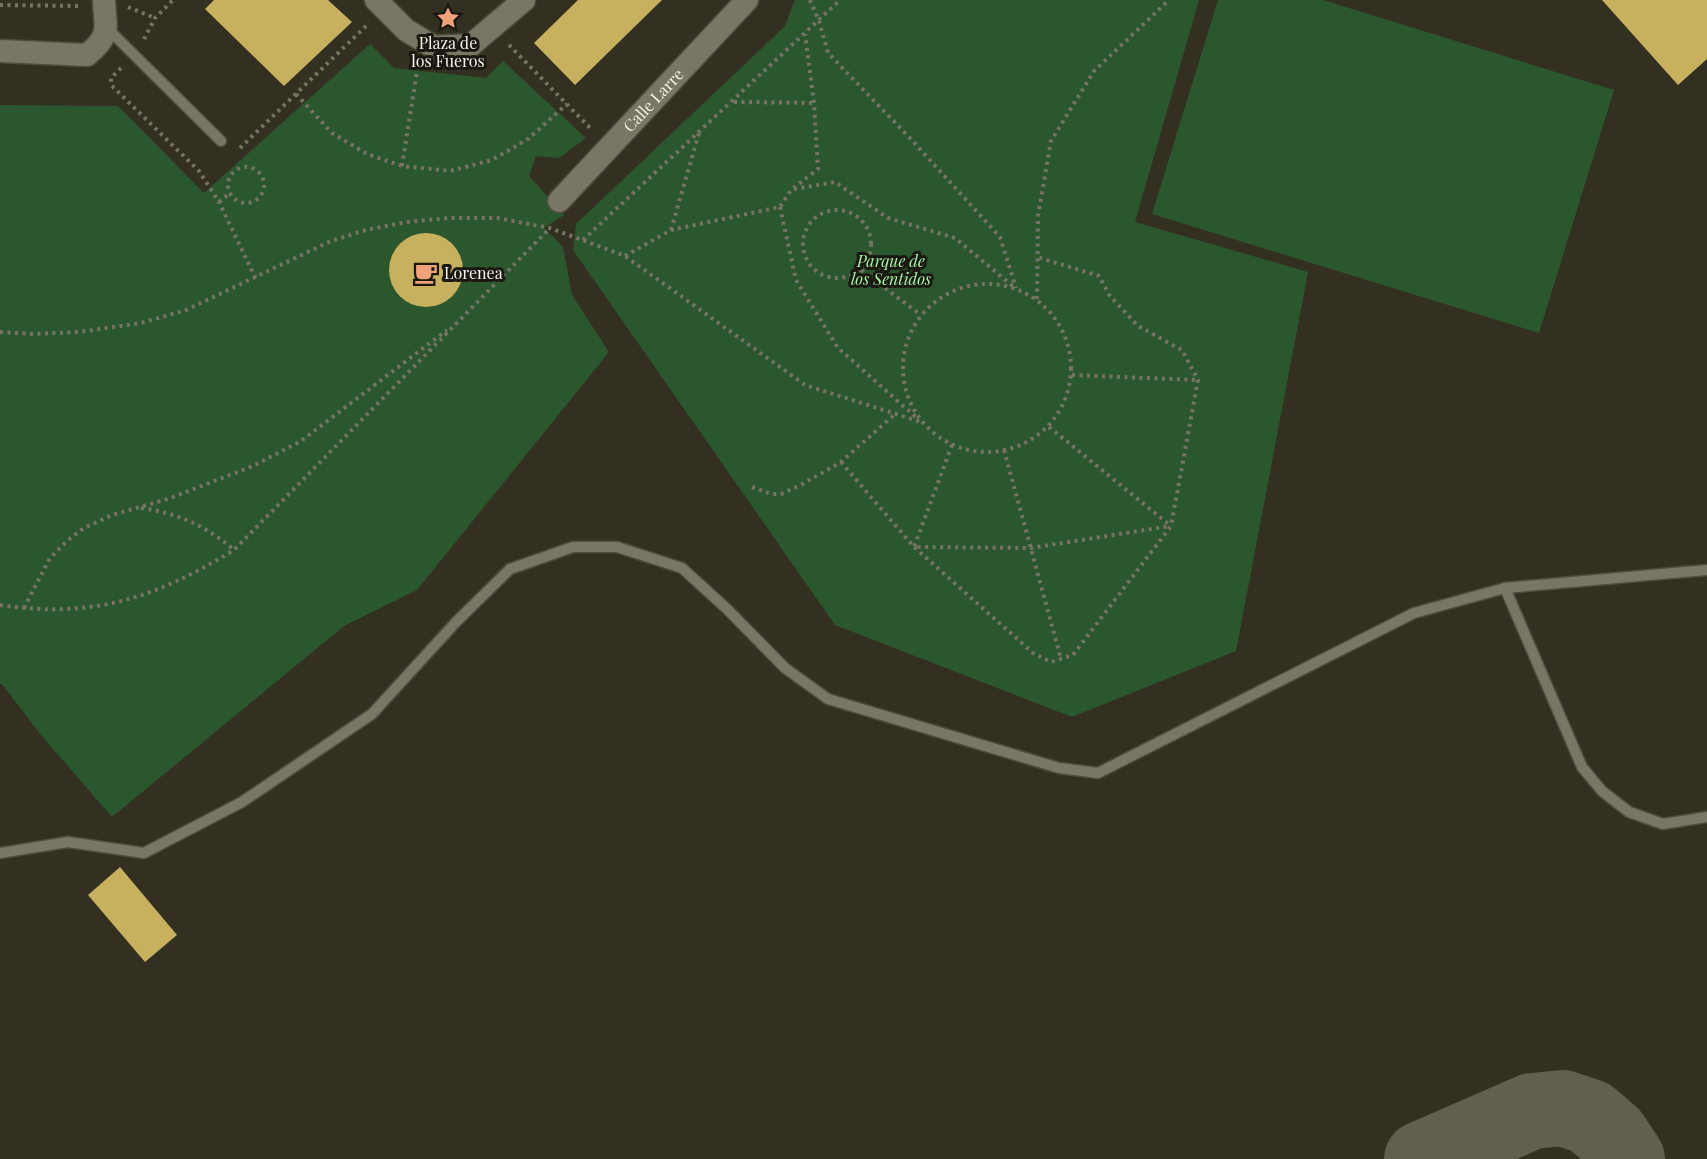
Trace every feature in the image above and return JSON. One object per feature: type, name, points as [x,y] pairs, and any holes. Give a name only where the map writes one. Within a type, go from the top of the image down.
[{"type":"street","points":[[0,51],[87,55],[102,43],[107,28],[104,0]]},
{"type":"street","points":[[380,4],[406,30],[434,47],[471,45],[524,0]]},
{"type":"street","name":"Calle Larre","points":[[559,201],[747,0]]},
{"type":"lane","points":[[107,28],[221,141]]},
{"type":"lane","points":[[0,853],[68,842],[144,853],[242,802],[372,714],[456,622],[510,569],[573,547],[617,547],[682,568],[727,609],[785,668],[828,699],[1059,768],[1098,773],[1414,613],[1505,588],[1707,570]]},
{"type":"lane","points":[[1505,588],[1582,767],[1602,791],[1629,812],[1663,824],[1707,817]]},
{"type":"path","points":[[173,0],[155,18],[135,55],[111,78],[111,85],[199,171],[219,202],[256,279]]},
{"type":"path","points":[[810,0],[828,53],[1000,237],[1016,288]]},
{"type":"path","points":[[584,240],[840,0]]},
{"type":"path","points":[[1037,299],[1038,216],[1051,141],[1094,70],[1169,0]]},
{"type":"path","points":[[221,141],[233,154],[296,93],[380,4]]},
{"type":"path","points":[[492,27],[609,148]]},
{"type":"path","points":[[625,255],[671,230],[780,207],[791,190],[818,169],[814,103],[805,34]]},
{"type":"path","points":[[402,166],[422,40]]},
{"type":"path","points":[[296,93],[332,133],[367,154],[402,166],[450,171],[492,160],[528,139],[567,104]]},
{"type":"path","points":[[733,102],[814,103]]},
{"type":"path","points":[[671,230],[699,133]]},
{"type":"path","points":[[249,167],[261,175],[263,188],[256,199],[242,202],[230,193],[229,181],[237,170],[249,167]]},
{"type":"path","points":[[780,207],[796,280],[838,348],[942,441],[969,452],[1004,450],[1026,445],[1049,428],[1065,403],[1072,375],[1069,346],[1057,320],[1037,299],[1016,288],[955,238],[888,218],[835,182],[791,190]]},
{"type":"path","points":[[219,202],[230,193]]},
{"type":"path","points":[[0,605],[79,609],[119,602],[178,581],[234,550],[564,214],[559,201]]},
{"type":"path","points":[[837,209],[849,211],[867,226],[872,249],[861,270],[840,279],[819,274],[811,267],[805,257],[804,235],[816,217],[837,209]]},
{"type":"path","points":[[0,332],[33,334],[79,332],[141,323],[186,310],[331,242],[366,230],[407,222],[449,218],[497,218],[550,228],[625,255],[805,385],[921,422]]},
{"type":"path","points":[[841,462],[914,546],[1033,653],[1051,662],[1073,655],[1171,526],[1198,380],[1182,350],[1138,326],[1110,296],[1099,276],[1037,257]]},
{"type":"path","points":[[861,270],[921,315]]},
{"type":"path","points":[[921,422],[907,397],[902,368],[907,340],[921,315],[940,297],[964,286],[991,283],[1016,288]]},
{"type":"path","points":[[24,608],[50,558],[84,528],[112,515],[168,499],[253,466],[301,441],[459,321]]},
{"type":"path","points":[[1072,375],[1198,380]]},
{"type":"path","points":[[752,487],[771,495],[781,494],[841,462],[895,414]]},
{"type":"path","points":[[1049,428],[1171,526]]},
{"type":"path","points":[[914,546],[952,445]]},
{"type":"path","points":[[1004,450],[1060,659]]},
{"type":"path","points":[[139,508],[174,514],[190,520],[206,528],[234,550]]},
{"type":"path","points":[[914,546],[1031,548],[1171,526]]},
{"type":"green space","name":"Parque de los Sentidos","points":[[795,0],[1199,0],[1135,222],[1308,272],[1236,651],[1072,717],[835,625],[573,250],[576,224],[785,26]]},
{"type":"green space","points":[[1218,0],[1323,0],[1614,90],[1539,333],[1152,214]]},
{"type":"green space","points":[[370,44],[394,68],[486,78],[503,61],[586,138],[559,158],[536,156],[529,176],[564,215],[544,228],[563,247],[572,295],[609,352],[417,590],[344,626],[112,817],[0,684],[0,105],[118,106],[204,193]]},
{"type":"building","points":[[214,0],[328,0],[352,22],[284,86],[205,9]]},
{"type":"building","points":[[578,0],[662,0],[575,85],[534,43]]},
{"type":"building","points":[[1602,0],[1707,0],[1707,59],[1678,85]]},
{"type":"building","name":"Lorenea","points":[[426,233],[440,236],[452,244],[460,256],[463,270],[460,284],[452,296],[440,304],[426,307],[412,304],[400,296],[392,284],[389,270],[392,256],[400,244],[412,236]]},
{"type":"building","points":[[120,867],[177,935],[145,962],[88,895]]},
{"type":"taxiway","points":[[1422,1159],[1532,1111],[1563,1108],[1590,1117],[1611,1135],[1627,1159]]},
{"type":"place","name":"Plaza de los Fueros","points":[[448,18]]},
{"type":"place","name":"Lorenea","points":[[426,273]]}]
